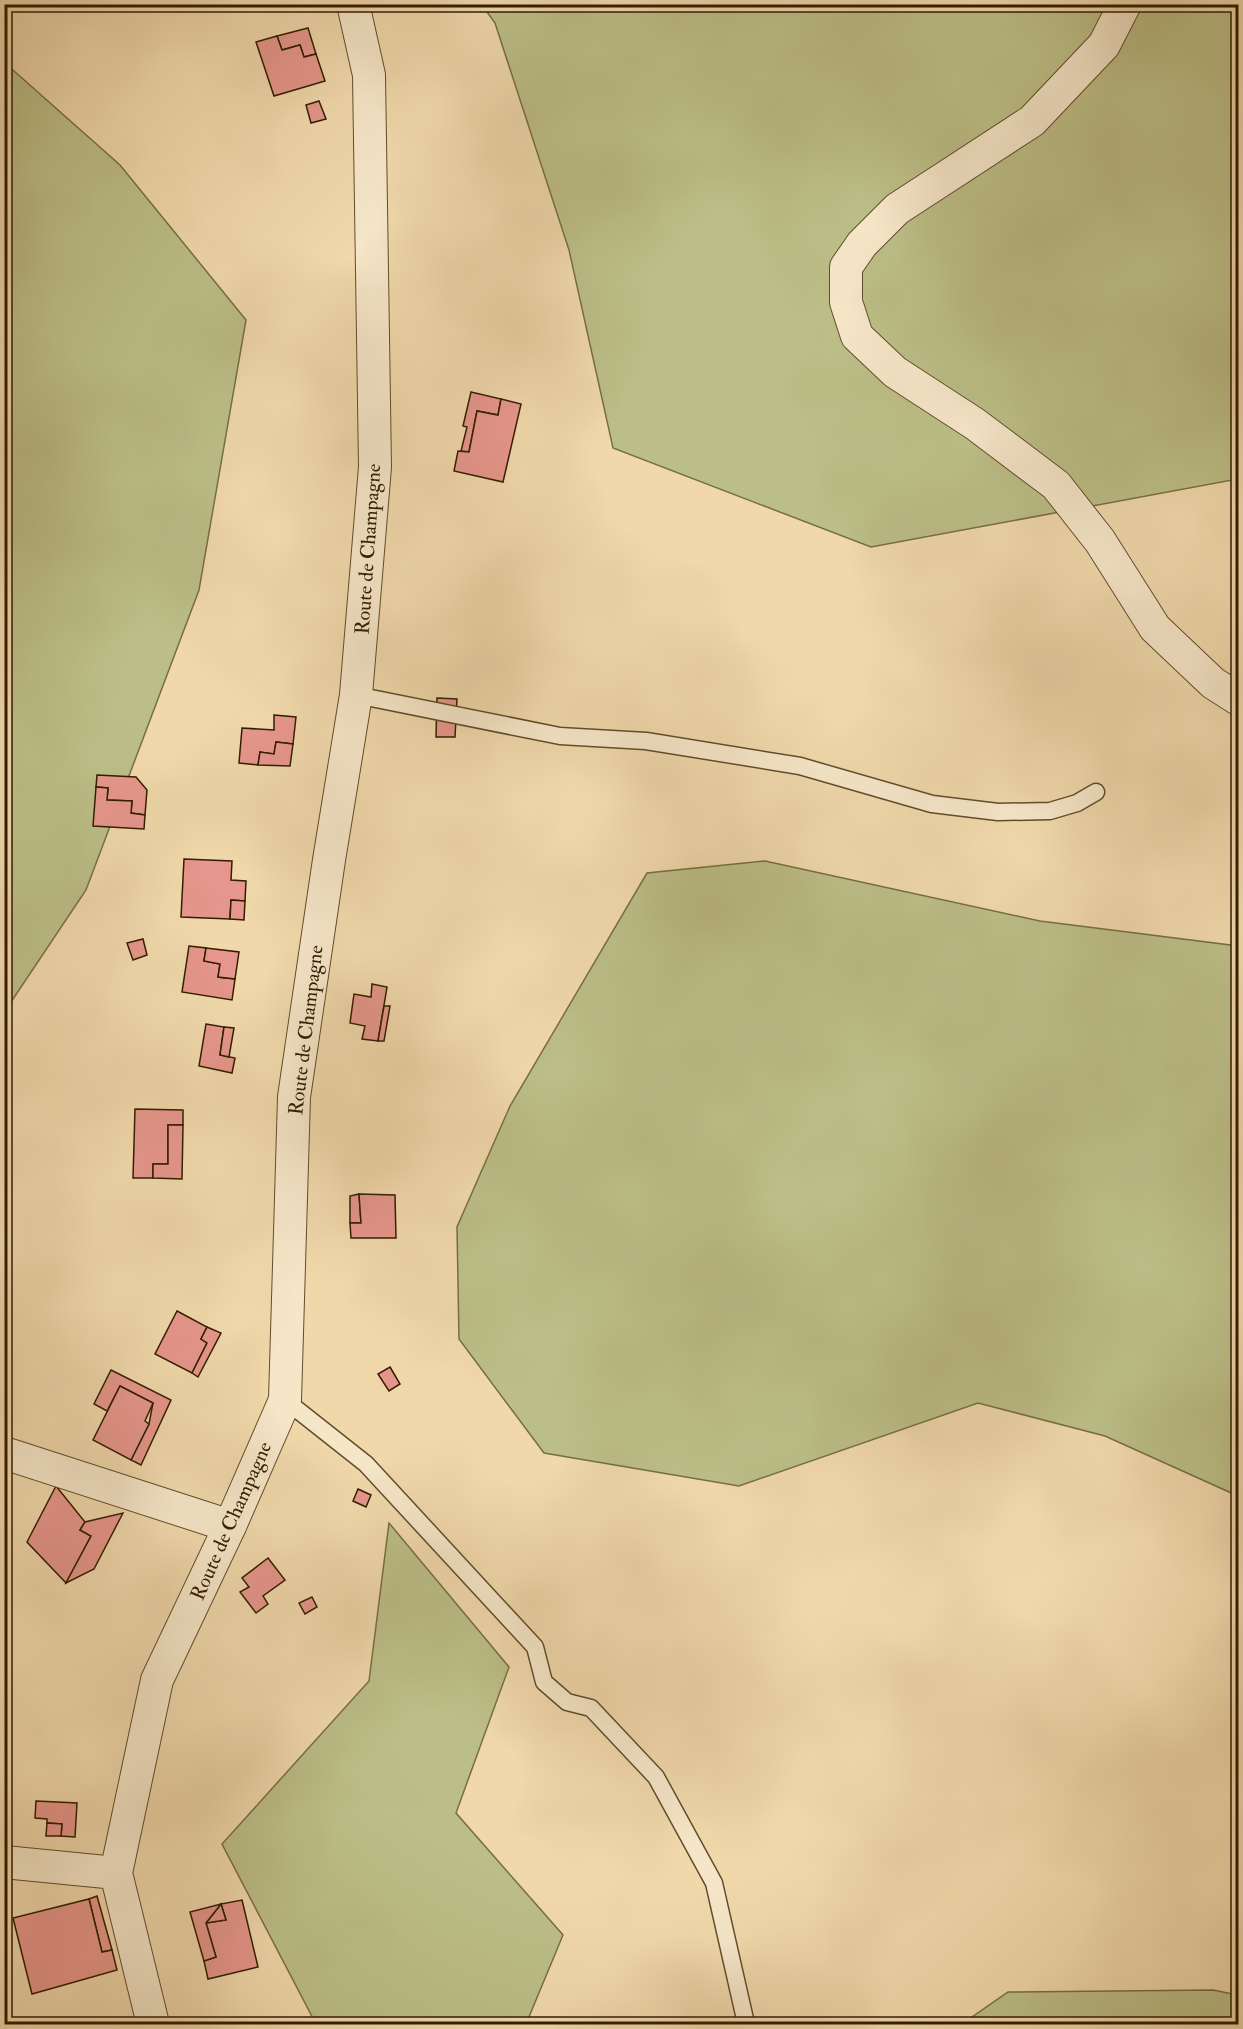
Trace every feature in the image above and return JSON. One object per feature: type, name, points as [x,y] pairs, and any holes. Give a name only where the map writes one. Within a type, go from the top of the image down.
[{"type":"street","name":"Route de Champagne","points":[[153,2025],[116,1873],[157,1680],[230,1526],[285,1400],[294,1097],[356,695],[375,467],[369,75],[353,4]]},
{"type":"street","points":[[1125,4],[1104,45],[1032,122],[897,209],[862,244],[846,267],[846,302],[858,336],[895,372],[975,424],[1056,484],[1100,541],[1155,628],[1213,683],[1239,699]]},
{"type":"street","points":[[4,1453],[230,1526]]},
{"type":"street","points":[[4,1862],[116,1873]]},
{"type":"lane","points":[[356,695],[560,736],[646,741],[800,766],[932,804],[998,812],[1050,811],[1077,803],[1096,792]]},
{"type":"lane","points":[[285,1400],[366,1464],[535,1647],[544,1682],[567,1702],[591,1708],[656,1777],[714,1883],[745,2019]]},
{"type":"green space","points":[[482,5],[1238,5],[1238,479],[871,547],[613,448],[569,250],[495,23]]},
{"type":"green space","points":[[5,63],[120,165],[246,320],[199,590],[86,890],[5,1011]]},
{"type":"green space","points":[[765,861],[1040,921],[1238,946],[1238,1496],[1105,1436],[978,1403],[739,1486],[544,1453],[459,1339],[457,1227],[510,1106],[647,873]]},
{"type":"green space","points":[[389,1523],[509,1667],[456,1813],[563,1935],[526,2024],[316,2024],[222,1844],[369,1681]]},
{"type":"green space","points":[[1213,1990],[1238,1995],[1238,2024],[962,2024],[1008,1992]]},
{"type":"building","points":[[308,28],[316,54],[304,57],[300,45],[282,50],[277,36]]},
{"type":"building","points":[[277,36],[282,50],[300,45],[304,57],[316,54],[325,81],[274,96],[256,42]]},
{"type":"building","points":[[319,101],[326,119],[311,123],[306,105]]},
{"type":"building","points":[[471,392],[501,399],[498,415],[477,411],[469,452],[461,451],[467,427],[463,426]]},
{"type":"building","points":[[501,399],[521,404],[503,482],[454,471],[458,451],[469,452],[477,411],[498,415]]},
{"type":"building","points":[[437,698],[457,699],[455,737],[436,737]]},
{"type":"building","points":[[274,715],[296,717],[293,744],[276,742],[274,754],[260,752],[258,765],[239,763],[242,728],[274,730]]},
{"type":"building","points":[[276,742],[293,744],[290,766],[258,765],[260,752],[274,754]]},
{"type":"building","points":[[97,775],[136,777],[147,790],[145,815],[131,813],[132,801],[107,800],[108,788],[96,787]]},
{"type":"building","points":[[96,787],[108,788],[107,800],[132,801],[131,813],[145,815],[144,829],[93,826]]},
{"type":"building","points":[[184,859],[232,861],[231,880],[246,881],[245,901],[231,900],[230,919],[181,917]]},
{"type":"building","points":[[231,900],[245,901],[244,920],[230,919]]},
{"type":"building","points":[[143,939],[147,955],[133,960],[127,943]]},
{"type":"building","points":[[189,946],[206,948],[204,961],[220,964],[218,977],[235,979],[232,1000],[182,992]]},
{"type":"building","points":[[206,948],[239,952],[235,979],[218,977],[220,964],[204,961]]},
{"type":"building","points":[[372,984],[387,987],[378,1041],[362,1039],[365,1026],[350,1023],[354,994],[371,997]]},
{"type":"building","points":[[384,1006],[390,1006],[384,1041],[378,1041]]},
{"type":"building","points":[[206,1024],[224,1027],[220,1055],[235,1058],[232,1073],[199,1066]]},
{"type":"building","points":[[224,1027],[234,1028],[229,1057],[220,1055]]},
{"type":"building","points":[[135,1109],[183,1110],[183,1125],[168,1125],[168,1164],[153,1164],[153,1178],[133,1178]]},
{"type":"building","points":[[168,1125],[183,1125],[182,1179],[153,1178],[153,1164],[168,1164]]},
{"type":"building","points":[[359,1194],[361,1223],[350,1223],[350,1196]]},
{"type":"building","points":[[359,1194],[395,1195],[396,1238],[351,1238],[350,1223],[361,1223]]},
{"type":"building","points":[[177,1311],[207,1327],[201,1339],[207,1343],[192,1373],[155,1354]]},
{"type":"building","points":[[207,1327],[221,1333],[198,1377],[192,1373],[207,1343],[201,1339]]},
{"type":"building","points":[[390,1367],[400,1384],[389,1391],[378,1374]]},
{"type":"building","points":[[111,1370],[171,1400],[141,1465],[131,1460],[149,1424],[153,1403],[120,1386],[107,1411],[94,1404]]},
{"type":"building","points":[[120,1386],[153,1403],[145,1421],[149,1424],[131,1460],[93,1440]]},
{"type":"building","points":[[56,1486],[85,1522],[80,1530],[91,1536],[66,1583],[27,1542]]},
{"type":"building","points":[[358,1489],[371,1495],[366,1507],[353,1501]]},
{"type":"building","points":[[123,1513],[94,1569],[66,1583],[91,1536],[80,1530],[85,1522]]},
{"type":"building","points":[[268,1558],[285,1580],[263,1596],[268,1604],[256,1613],[240,1592],[249,1587],[242,1578]]},
{"type":"building","points":[[312,1597],[317,1607],[305,1614],[299,1603]]},
{"type":"building","points":[[36,1801],[77,1803],[75,1837],[61,1836],[62,1824],[47,1823],[47,1819],[35,1818]]},
{"type":"building","points":[[47,1823],[62,1824],[61,1836],[46,1836]]},
{"type":"building","points":[[97,1896],[112,1950],[102,1952],[89,1899]]},
{"type":"building","points":[[89,1899],[102,1952],[112,1950],[117,1970],[32,1994],[13,1918]]},
{"type":"building","points":[[242,1900],[258,1967],[208,1979],[204,1961],[216,1957],[206,1923],[226,1920],[221,1904]]},
{"type":"building","points":[[221,1904],[226,1920],[206,1923]]},
{"type":"building","points":[[221,1904],[206,1923],[216,1957],[204,1961],[190,1912]]}]
